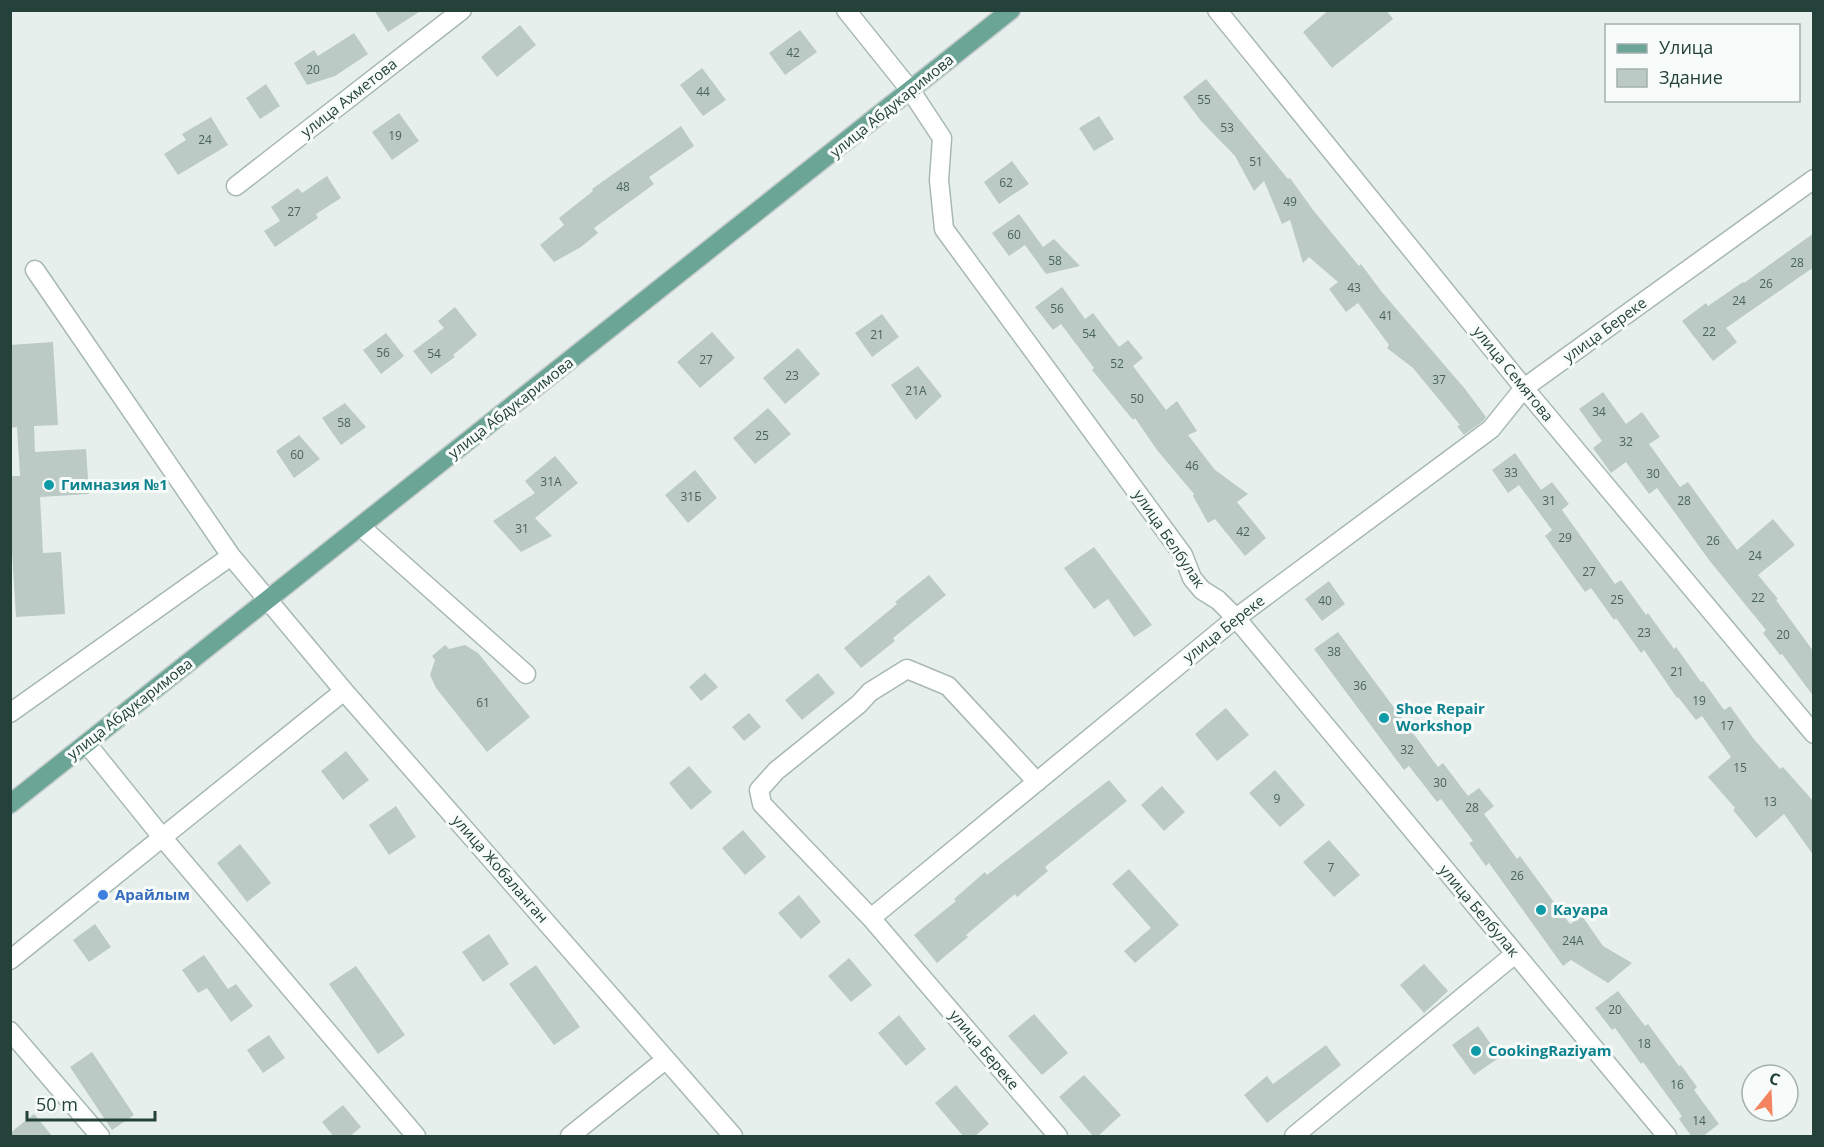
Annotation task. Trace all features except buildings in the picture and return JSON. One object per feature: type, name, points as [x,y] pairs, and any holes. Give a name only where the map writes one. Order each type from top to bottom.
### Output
[{"type":"main road","name":"улица Абдукаримова","points":[[10,804],[1011,10]]},
{"type":"street","name":"улица Ахметова","points":[[236,186],[462,10]]},
{"type":"street","name":"улица Белбулак","points":[[846,10],[911,91],[942,138],[939,180],[944,229],[1183,555],[1192,578],[1202,590],[1218,600],[1236,618],[1667,1137]]},
{"type":"street","name":"улица Семятова","points":[[1218,10],[1524,388],[1814,734]]},
{"type":"street","name":"улица Береке","points":[[1058,1137],[871,918],[1236,618],[1491,429],[1524,388],[1814,179]]},
{"type":"street","name":"улица Жобаланган","points":[[35,270],[231,556],[267,601],[733,1137]]},
{"type":"street","points":[[360,527],[526,674]]},
{"type":"street","points":[[10,713],[231,556]]},
{"type":"street","points":[[871,918],[762,804],[759,790],[776,771],[859,704],[870,692],[907,669],[948,686],[1037,782]]},
{"type":"street","points":[[10,960],[345,691]]},
{"type":"street","points":[[87,744],[162,837],[416,1137]]},
{"type":"street","points":[[1294,1137],[1515,954]]},
{"type":"street","points":[[10,1031],[99,1137]]},
{"type":"street","points":[[570,1137],[665,1060]]},
{"type":"place","name":"Гимназия №1","points":[[49,485]]},
{"type":"place","name":"Shoe Repair Workshop","points":[[1384,718]]},
{"type":"place","name":"Арайлым","points":[[103,895]]},
{"type":"place","name":"Кауара","points":[[1541,910]]},
{"type":"place","name":"CookingRaziyam","points":[[1476,1051]]}]
